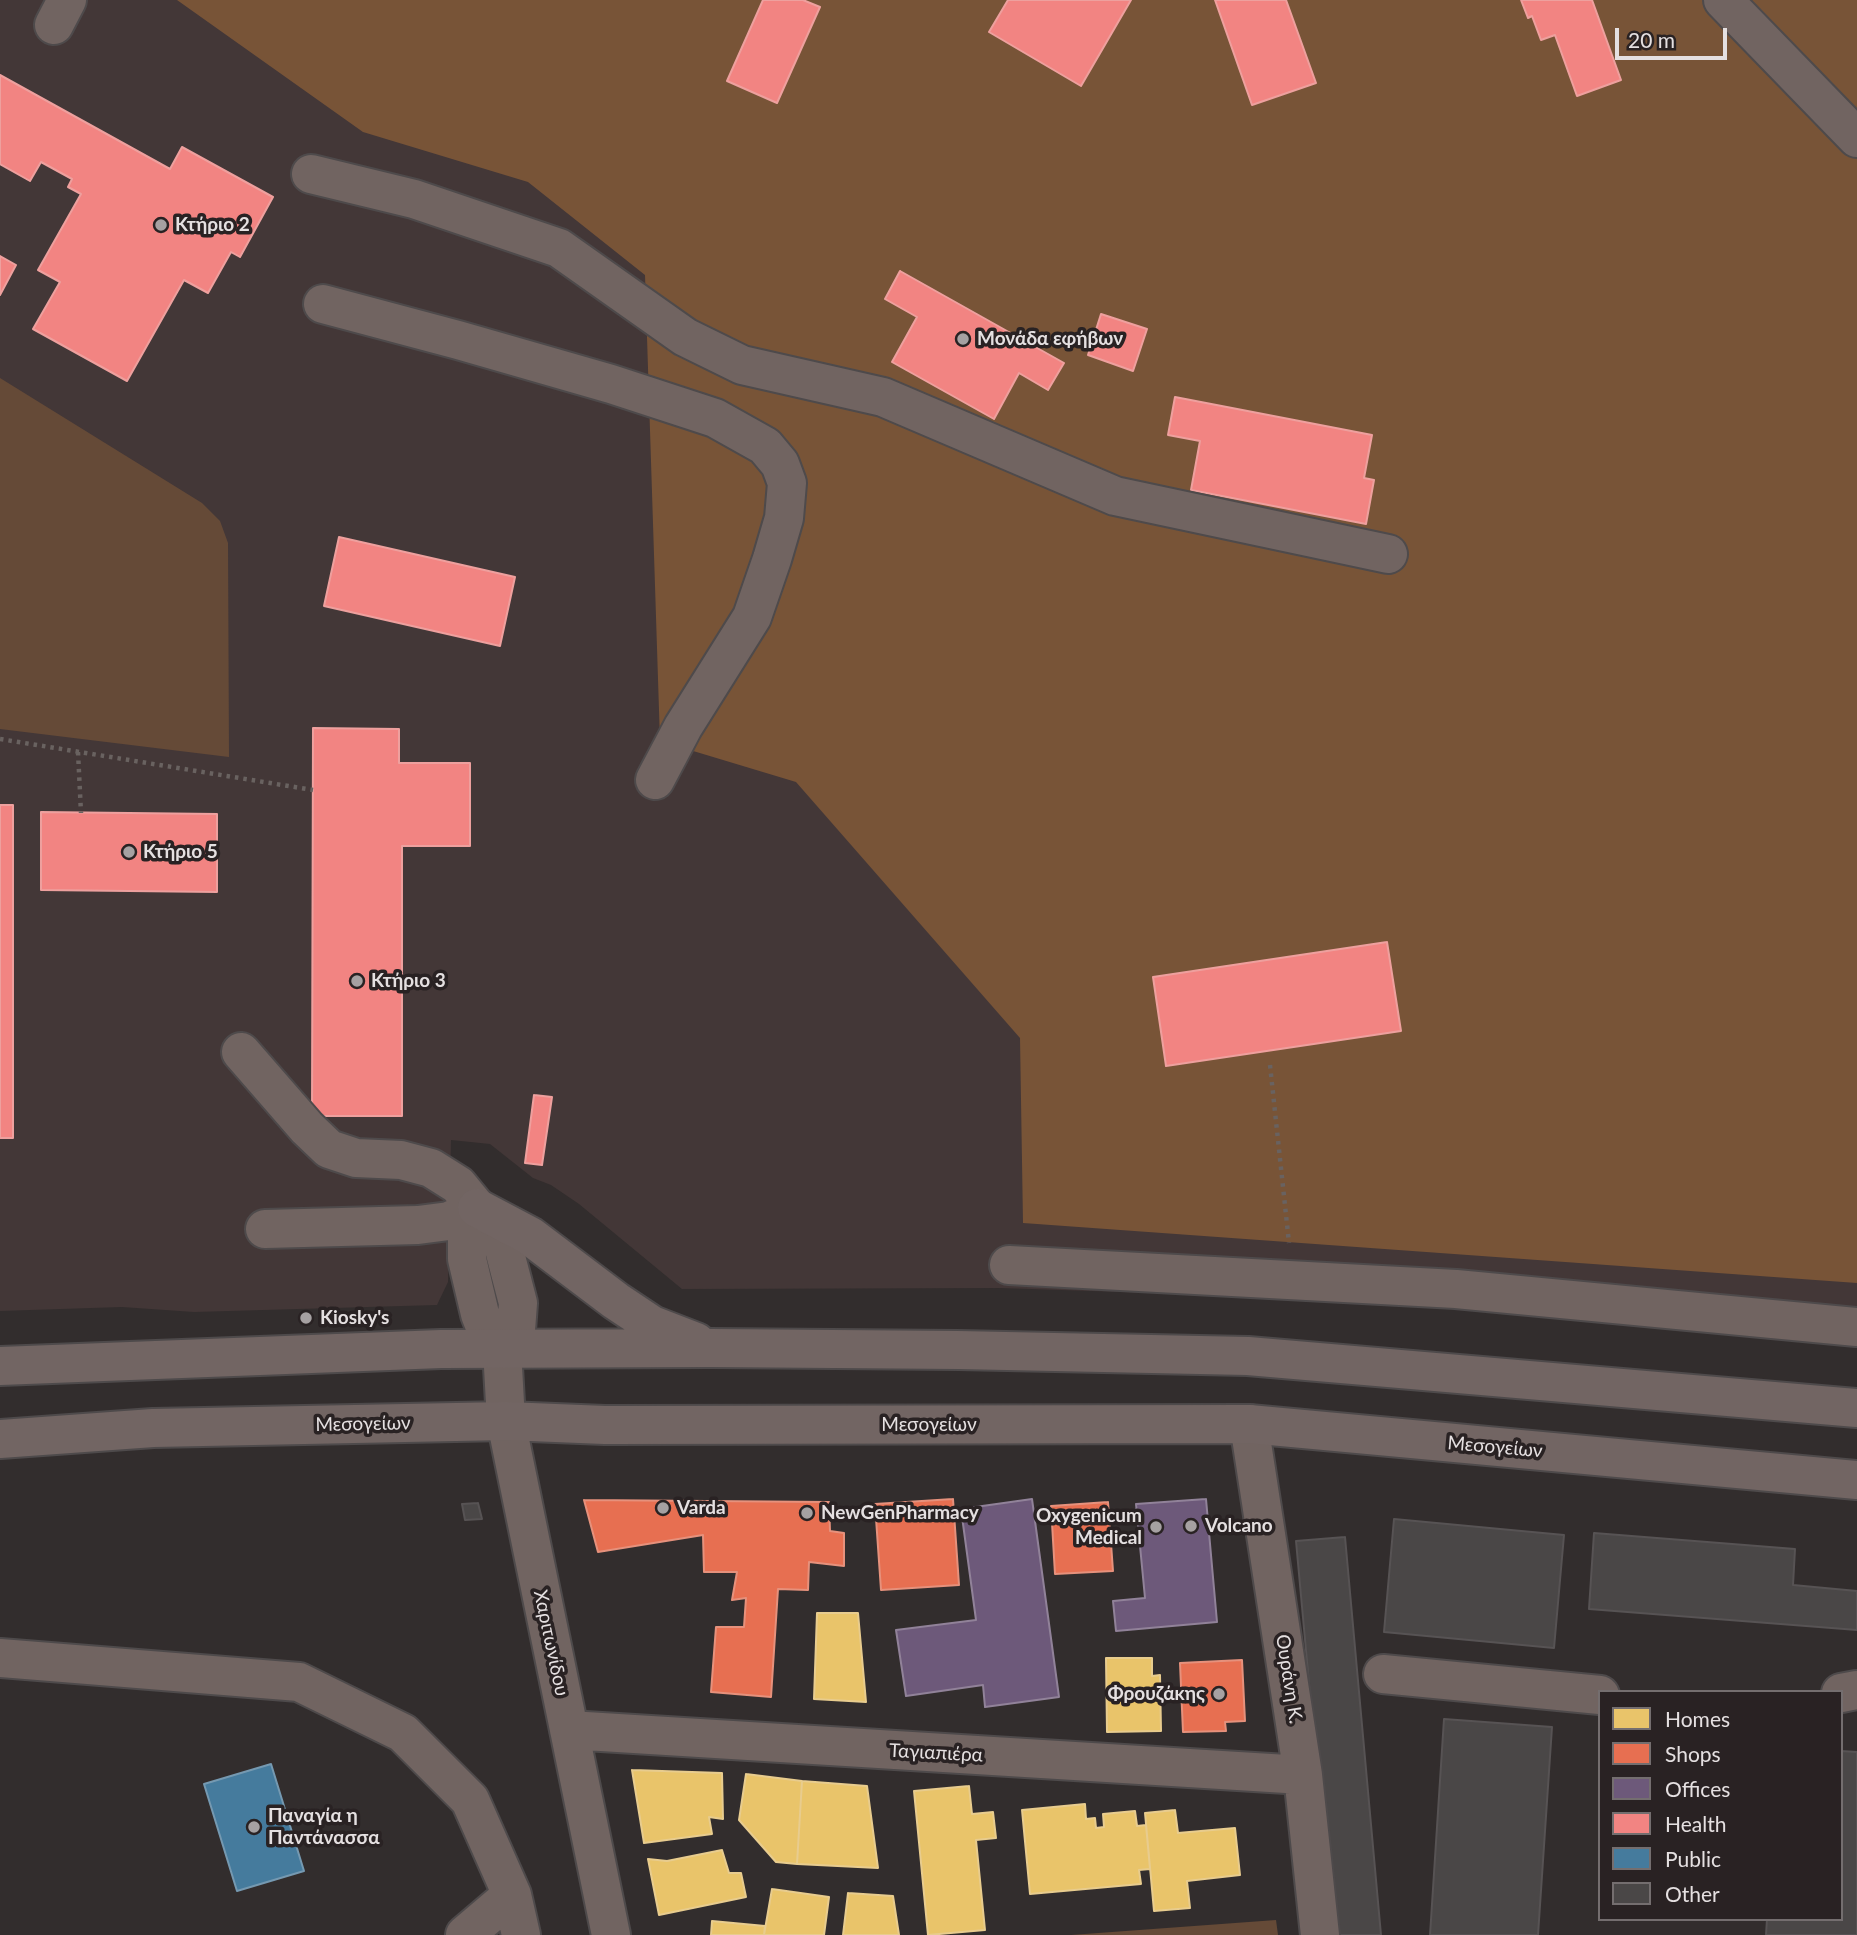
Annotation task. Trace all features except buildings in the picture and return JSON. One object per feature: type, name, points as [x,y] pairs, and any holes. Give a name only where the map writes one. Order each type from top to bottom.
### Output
[{"type":"main road","points":[[477,1208],[530,1236],[652,1325],[711,1348]]},
{"type":"main road","points":[[0,1366],[441,1349],[711,1348],[1248,1356],[1857,1408]]},
{"type":"main road","name":"Μεσογείων","points":[[0,1439],[153,1428],[506,1421],[605,1425],[1249,1424],[1857,1479]]},
{"type":"street","points":[[1731,2],[1857,138]]},
{"type":"street","points":[[311,174],[414,199],[559,248],[685,337],[742,365],[883,397],[1115,496],[1388,554]]},
{"type":"street","points":[[323,304],[560,369],[715,418],[765,446],[780,464],[787,483],[783,518],[752,617],[683,727],[655,780]]},
{"type":"street","points":[[242,1052],[307,1128],[329,1149],[356,1158],[401,1160],[431,1168],[458,1185],[477,1208],[494,1229],[504,1249],[519,1303],[516,1330],[502,1349],[487,1332],[480,1314],[467,1259],[467,1232],[477,1208]]},
{"type":"street","points":[[265,1228],[418,1225],[449,1221],[477,1208]]},
{"type":"street","points":[[418,1225],[446,1237],[467,1259]]},
{"type":"street","points":[[1009,1265],[1456,1289],[1857,1327]]},
{"type":"street","name":"Χαριτωνίδου","points":[[502,1349],[506,1421],[611,1935]]},
{"type":"street","name":"Ουράνη Κ.","points":[[1249,1424],[1303,1775],[1320,1935]]},
{"type":"street","points":[[0,1658],[299,1682],[403,1733],[470,1800],[512,1895],[521,1935]]},
{"type":"street","points":[[1383,1674],[1598,1695]]},
{"type":"street","name":"Ταγιαπιέρα","points":[[569,1730],[1303,1775]]},
{"type":"street","points":[[465,1935],[512,1895]]},
{"type":"path","points":[[0,739],[313,790]]},
{"type":"path","points":[[78,752],[81,813]]},
{"type":"path","points":[[1269,1065],[1293,1279]]},
{"type":"shaded area","points":[[0,0],[1857,0],[1857,1345],[1336,1299],[1000,1288],[682,1289],[579,1204],[551,1185],[533,1178],[490,1144],[451,1140],[448,1282],[437,1305],[194,1312],[122,1307],[0,1311]]},
{"type":"shaded area","points":[[177,0],[1857,0],[1857,1283],[1023,1223],[1020,1038],[796,782],[660,741],[645,275],[528,182],[363,132]]},
{"type":"shaded area","points":[[0,378],[202,503],[220,521],[228,543],[229,757],[0,729]]},
{"type":"shaded area","points":[[1276,1920],[1278,1935],[1071,1935]]},
{"type":"place","name":"Κτήριο 2","points":[[161,225]]},
{"type":"place","name":"Μονάδα εφήβων","points":[[963,339]]},
{"type":"place","name":"Κτήριο 5","points":[[129,852]]},
{"type":"place","name":"Κτήριο 3","points":[[357,981]]},
{"type":"place","name":"Kiosky's","points":[[306,1318]]},
{"type":"place","name":"Varda","points":[[663,1508]]},
{"type":"place","name":"NewGenPharmacy","points":[[807,1513]]},
{"type":"place","name":"Volcano","points":[[1191,1526]]},
{"type":"place","name":"Oxygenicum Medical","points":[[1156,1527]]},
{"type":"place","name":"Φρουζάκης","points":[[1219,1694]]},
{"type":"place","name":"Παναγία η Παντάνασσα","points":[[254,1827]]}]
